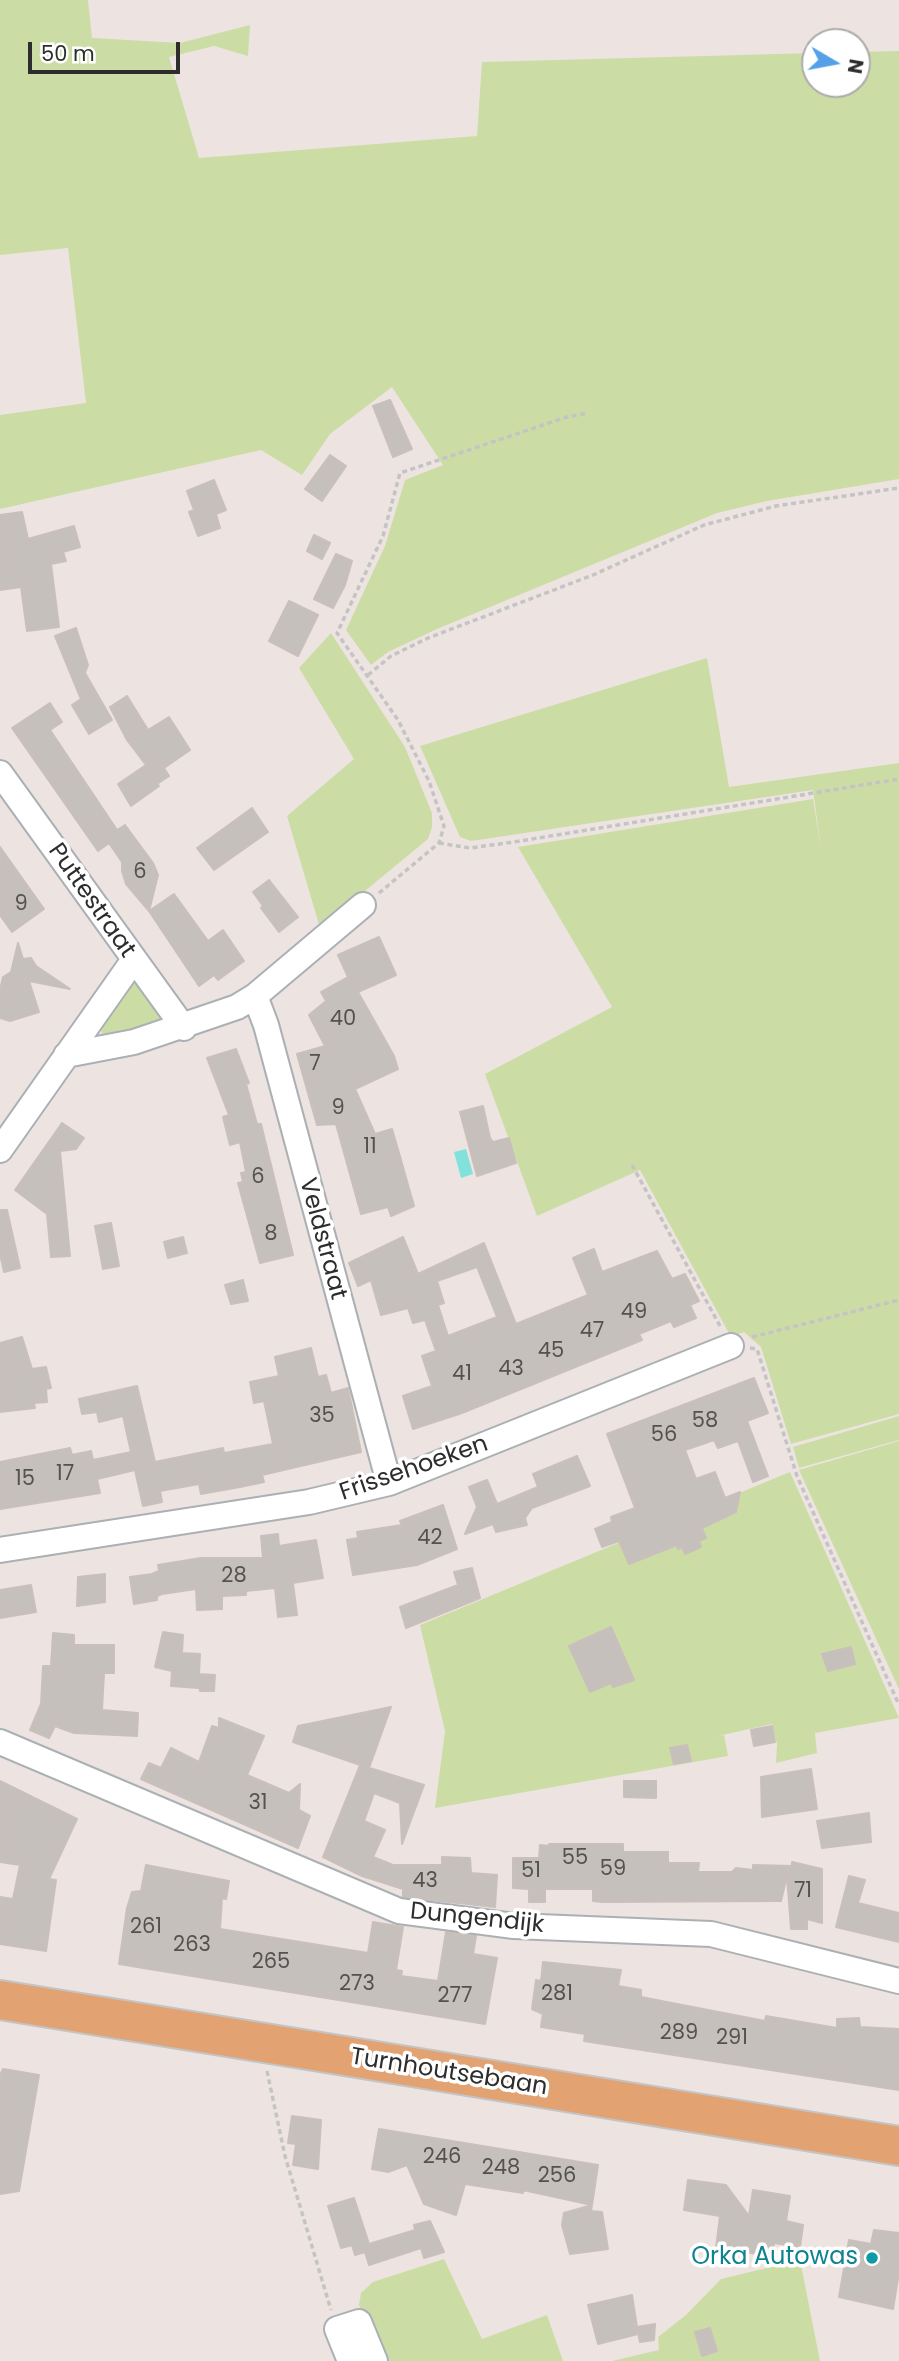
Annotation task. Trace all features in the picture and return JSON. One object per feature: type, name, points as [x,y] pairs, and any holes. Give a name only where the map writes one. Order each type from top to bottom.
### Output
[{"type":"main road","name":"Turnhoutsebaan","points":[[0,2000],[899,2146]]},
{"type":"street","name":"Puttestraat","points":[[0,773],[133,961],[184,1028]]},
{"type":"street","points":[[66,1055],[134,1042],[184,1028],[237,1007],[255,996],[363,905]]},
{"type":"street","points":[[0,1150],[133,961]]},
{"type":"street","name":"Veldstraat","points":[[255,996],[389,1483]]},
{"type":"street","name":"Frissehoeken","points":[[0,1550],[309,1502],[389,1483],[731,1346]]},
{"type":"street","name":"Dungendijk","points":[[0,1742],[399,1911],[514,1926],[711,1934],[899,1980]]},
{"type":"street","points":[[350,2361],[337,2329],[359,2322],[375,2361]]},
{"type":"path","points":[[363,905],[439,843],[444,826],[429,781],[398,720],[337,633],[383,536],[400,473],[567,417],[588,413]]},
{"type":"path","points":[[368,675],[391,656],[428,638],[593,575],[704,524],[776,506],[899,488]]},
{"type":"path","points":[[439,843],[470,848],[514,842],[899,779]]},
{"type":"path","points":[[632,1165],[731,1346]]},
{"type":"path","points":[[731,1346],[737,1341],[899,1300]]},
{"type":"path","points":[[731,1346],[757,1349],[797,1476],[899,1705]]},
{"type":"path","points":[[266,2043],[267,2077],[285,2156],[337,2329]]},
{"type":"green space","points":[[0,0],[88,0],[92,38],[180,43],[250,25],[248,56],[214,46],[169,57],[199,158],[477,136],[482,62],[801,53],[801,98],[871,98],[871,52],[899,51],[899,479],[767,501],[717,513],[437,629],[388,652],[371,665],[346,630],[385,546],[405,480],[443,465],[392,387],[330,434],[302,475],[261,450],[0,509],[0,415],[86,403],[68,248],[0,255]]},
{"type":"green space","points":[[331,633],[405,747],[432,813],[432,827],[428,839],[320,928],[287,816],[354,759],[299,668]]},
{"type":"green space","points":[[707,658],[729,787],[899,763],[899,1414],[791,1444],[761,1347],[744,1332],[731,1337],[640,1170],[537,1216],[485,1074],[612,1007],[518,847],[813,799],[821,849],[813,790],[471,841],[460,837],[420,746]]},
{"type":"green space","points":[[139,984],[164,1017],[163,1023],[103,1037],[100,1026],[127,986]]},
{"type":"green space","points":[[899,1416],[899,1440],[799,1468],[793,1447]]},
{"type":"green space","points":[[899,1441],[899,1689],[799,1470]]},
{"type":"green space","points":[[790,1472],[899,1718],[815,1733],[817,1753],[776,1763],[777,1744],[772,1724],[709,1738],[724,1735],[728,1756],[435,1808],[445,1731],[420,1625]]},
{"type":"green space","points":[[444,2259],[482,2339],[547,2315],[563,2361],[383,2361],[359,2305],[361,2293],[373,2282]]},
{"type":"green space","points":[[800,2260],[820,2361],[612,2361],[659,2350],[658,2337],[686,2315],[721,2279]]},
{"type":"water","points":[[466,1149],[473,1174],[461,1178],[454,1152]]},
{"type":"building","points":[[390,400],[412,449],[393,457],[373,406]]},
{"type":"building","points":[[330,455],[346,466],[322,501],[305,489]]},
{"type":"building","points":[[214,480],[226,510],[216,514],[220,528],[198,536],[189,512],[194,510],[187,491]]},
{"type":"building","points":[[22,512],[28,539],[74,526],[80,547],[63,552],[66,561],[51,564],[59,627],[27,631],[21,587],[0,590],[0,515]]},
{"type":"building","points":[[314,535],[330,543],[322,559],[307,551]]},
{"type":"building","points":[[336,554],[352,561],[345,585],[333,608],[314,599]]},
{"type":"building","points":[[289,601],[318,615],[298,656],[269,641]]},
{"type":"building","points":[[76,628],[88,665],[85,673],[112,720],[89,734],[72,705],[81,699],[55,636]]},
{"type":"building","points":[[127,696],[148,730],[169,717],[190,750],[164,768],[169,776],[131,806],[118,784],[146,765],[127,740],[110,707]]},
{"type":"building","points":[[50,703],[62,722],[50,730],[117,830],[125,825],[153,863],[158,875],[149,911],[126,884],[122,862],[109,843],[98,851],[12,728]]},
{"type":"building","points":[[252,808],[268,832],[214,870],[197,848]]},
{"type":"building","points":[[0,847],[44,909],[12,932],[0,915]]},
{"type":"building","points":[[269,880],[298,917],[279,932],[253,892]]},
{"type":"building","points":[[174,894],[208,941],[223,930],[244,961],[218,980],[214,975],[199,986],[149,911]]},
{"type":"building","points":[[379,937],[396,975],[358,992],[394,1056],[398,1069],[355,1089],[375,1134],[392,1129],[399,1153],[414,1206],[391,1216],[388,1207],[361,1214],[336,1124],[317,1125],[297,1054],[325,1046],[309,1015],[326,1001],[321,992],[348,977],[338,955]]},
{"type":"building","points":[[18,943],[23,959],[31,958],[36,966],[70,989],[29,981],[39,1012],[10,1021],[0,1018],[0,990],[3,977],[11,972]]},
{"type":"building","points":[[236,1049],[249,1083],[246,1084],[257,1124],[261,1124],[293,1255],[260,1263],[238,1183],[243,1182],[241,1173],[246,1172],[240,1142],[230,1145],[223,1117],[229,1115],[207,1058]]},
{"type":"building","points":[[483,1106],[490,1138],[493,1142],[509,1138],[516,1163],[477,1176],[460,1112]]},
{"type":"building","points":[[62,1123],[84,1138],[76,1149],[60,1151],[70,1256],[51,1257],[47,1214],[15,1190]]},
{"type":"building","points":[[0,1210],[7,1210],[20,1268],[4,1272],[0,1254]]},
{"type":"building","points":[[111,1223],[119,1266],[103,1269],[95,1226]]},
{"type":"building","points":[[183,1237],[187,1253],[168,1258],[164,1242]]},
{"type":"building","points":[[403,1237],[418,1274],[484,1243],[516,1324],[588,1295],[573,1258],[594,1249],[602,1272],[657,1251],[672,1279],[685,1274],[699,1301],[690,1305],[696,1318],[674,1327],[671,1321],[639,1334],[642,1340],[462,1413],[413,1429],[403,1396],[432,1386],[422,1356],[436,1351],[425,1320],[413,1323],[408,1308],[381,1315],[371,1280],[358,1286],[349,1263]],"holes":[[[477,1267],[497,1317],[448,1336],[438,1305],[444,1303],[437,1281]]]},
{"type":"building","points":[[243,1280],[248,1301],[231,1304],[225,1285]]},
{"type":"building","points":[[22,1337],[32,1369],[46,1367],[51,1388],[46,1389],[47,1402],[34,1403],[35,1408],[0,1412],[0,1343]]},
{"type":"building","points":[[311,1348],[318,1377],[326,1375],[331,1393],[348,1388],[361,1452],[262,1475],[264,1482],[240,1487],[201,1494],[199,1484],[160,1491],[162,1502],[143,1506],[135,1470],[97,1479],[100,1493],[0,1509],[0,1462],[70,1448],[72,1455],[91,1451],[93,1460],[131,1452],[123,1416],[99,1422],[97,1412],[82,1414],[79,1399],[137,1386],[155,1462],[223,1448],[224,1453],[273,1444],[264,1401],[254,1403],[250,1382],[279,1376],[275,1357]]},
{"type":"building","points":[[754,1378],[768,1413],[747,1421],[768,1476],[753,1482],[738,1441],[718,1448],[714,1440],[685,1450],[696,1479],[715,1472],[725,1498],[740,1492],[736,1512],[702,1528],[706,1538],[699,1541],[701,1547],[685,1554],[682,1547],[678,1549],[677,1545],[629,1564],[619,1541],[602,1547],[595,1529],[612,1522],[611,1517],[635,1508],[607,1434]]},
{"type":"building","points":[[577,1456],[590,1486],[532,1508],[525,1518],[527,1525],[496,1532],[493,1524],[465,1534],[477,1507],[469,1487],[487,1480],[497,1504],[538,1487],[533,1474]]},
{"type":"building","points":[[443,1505],[457,1549],[417,1565],[353,1575],[347,1540],[358,1538],[357,1532],[402,1525],[400,1521]]},
{"type":"building","points":[[278,1534],[279,1546],[316,1540],[323,1578],[293,1583],[297,1615],[278,1617],[275,1588],[246,1591],[246,1595],[222,1596],[222,1609],[197,1610],[196,1589],[162,1594],[157,1596],[157,1600],[134,1604],[130,1577],[159,1571],[158,1565],[201,1558],[263,1558],[261,1536]]},
{"type":"building","points":[[472,1568],[480,1598],[406,1628],[400,1607],[458,1585],[454,1572]]},
{"type":"building","points":[[105,1574],[105,1602],[77,1606],[78,1577]]},
{"type":"building","points":[[31,1585],[36,1612],[0,1618],[0,1590]]},
{"type":"building","points":[[611,1627],[634,1680],[613,1687],[611,1683],[590,1692],[569,1646]]},
{"type":"building","points":[[163,1632],[183,1635],[182,1653],[200,1654],[199,1674],[215,1675],[214,1691],[200,1691],[199,1683],[199,1688],[171,1686],[172,1671],[155,1667]]},
{"type":"building","points":[[53,1633],[74,1635],[74,1645],[114,1645],[114,1673],[104,1673],[102,1710],[138,1713],[137,1736],[74,1733],[55,1726],[49,1738],[30,1730],[41,1704],[43,1666],[51,1666]]},
{"type":"building","points":[[851,1647],[855,1664],[828,1671],[822,1654]]},
{"type":"building","points":[[391,1707],[369,1768],[293,1742],[298,1726]]},
{"type":"building","points":[[219,1718],[264,1736],[247,1775],[289,1793],[300,1784],[299,1810],[310,1816],[298,1848],[141,1779],[149,1763],[161,1768],[171,1748],[199,1762],[212,1726],[219,1728]]},
{"type":"building","points":[[772,1726],[775,1742],[754,1746],[751,1730]]},
{"type":"building","points":[[687,1745],[691,1761],[674,1764],[670,1748]]},
{"type":"building","points":[[360,1765],[424,1785],[402,1844],[400,1803],[374,1793],[364,1821],[385,1830],[373,1857],[393,1865],[442,1865],[442,1857],[470,1858],[471,1873],[497,1875],[495,1907],[403,1897],[403,1889],[362,1876],[323,1857]]},
{"type":"building","points":[[811,1769],[817,1809],[762,1817],[761,1777]]},
{"type":"building","points":[[0,1781],[77,1819],[49,1879],[56,1880],[46,1951],[0,1944],[0,1897],[13,1899],[20,1865],[0,1862]]},
{"type":"building","points":[[624,1781],[656,1781],[656,1798],[624,1797]]},
{"type":"building","points":[[869,1813],[871,1842],[822,1848],[817,1821]]},
{"type":"building","points":[[623,1844],[623,1852],[668,1852],[668,1863],[699,1863],[698,1872],[732,1872],[736,1868],[753,1870],[753,1865],[792,1866],[792,1862],[822,1869],[822,1923],[807,1919],[807,1929],[791,1929],[787,1876],[781,1901],[602,1902],[593,1901],[593,1889],[545,1889],[545,1902],[529,1902],[529,1889],[513,1888],[513,1858],[539,1858],[540,1845]]},
{"type":"building","points":[[146,1865],[229,1881],[226,1899],[222,1898],[220,1929],[368,1953],[373,1922],[403,1927],[396,1970],[402,1971],[401,1976],[438,1981],[446,1932],[476,1936],[473,1954],[497,1958],[485,2024],[119,1964],[127,1908],[132,1892],[141,1891]]},
{"type":"building","points":[[849,1876],[865,1880],[858,1903],[899,1913],[899,1942],[836,1927]]},
{"type":"building","points":[[543,1962],[621,1970],[618,1986],[641,1990],[641,1997],[765,2021],[766,2016],[837,2028],[837,2019],[859,2018],[860,2027],[899,2029],[899,2090],[584,2041],[585,2034],[541,2027],[543,2014],[532,2009],[536,1980],[541,1981]]},
{"type":"building","points":[[3,2069],[39,2075],[19,2191],[0,2194],[0,2075]]},
{"type":"building","points":[[292,2116],[321,2120],[318,2169],[293,2165],[296,2144],[288,2143]]},
{"type":"building","points":[[379,2129],[598,2165],[592,2205],[523,2190],[523,2193],[465,2184],[456,2215],[424,2204],[407,2165],[388,2172],[372,2169]]},
{"type":"building","points":[[688,2180],[726,2185],[749,2216],[753,2190],[790,2196],[786,2221],[803,2225],[800,2247],[774,2243],[772,2256],[716,2248],[720,2216],[684,2210]]},
{"type":"building","points":[[354,2198],[369,2244],[415,2230],[414,2225],[430,2221],[444,2252],[424,2258],[421,2248],[369,2265],[365,2252],[355,2255],[352,2245],[341,2248],[328,2206]]},
{"type":"building","points":[[592,2205],[591,2211],[602,2212],[608,2249],[570,2254],[562,2225],[564,2213]]},
{"type":"building","name":"Orka Autowas","points":[[874,2230],[899,2233],[899,2272],[893,2309],[839,2297],[849,2240],[871,2244]]},
{"type":"building","points":[[632,2295],[638,2334],[598,2344],[588,2305]]},
{"type":"building","points":[[655,2324],[654,2340],[640,2342],[637,2327]]},
{"type":"building","points":[[710,2328],[717,2351],[702,2356],[695,2332]]},
{"type":"place","name":"Orka Autowas","points":[[872,2258]]}]
